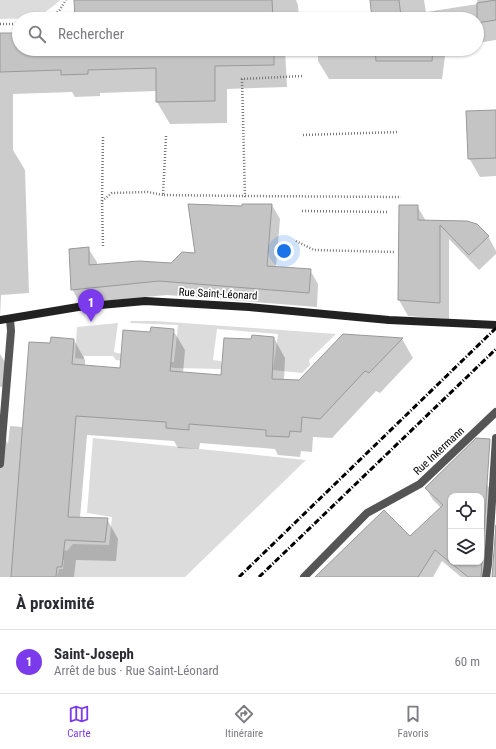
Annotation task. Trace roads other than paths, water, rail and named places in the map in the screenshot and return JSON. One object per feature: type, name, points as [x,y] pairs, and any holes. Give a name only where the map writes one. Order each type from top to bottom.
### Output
[{"type":"street","name":"Rue Saint-Léonard","points":[[0,320],[78,307],[145,301],[249,307],[389,320],[496,325]]},
{"type":"street","points":[[0,464],[11,331],[10,319]]},
{"type":"street","name":"Rue Inkermann","points":[[304,577],[367,513],[420,484],[496,412]]},
{"type":"street","points":[[486,577],[496,438]]},
{"type":"railway","points":[[239,577],[496,328]]},
{"type":"railway","points":[[259,577],[496,349]]},
{"type":"place","name":"Saint-Joseph","points":[[91,322]]}]
